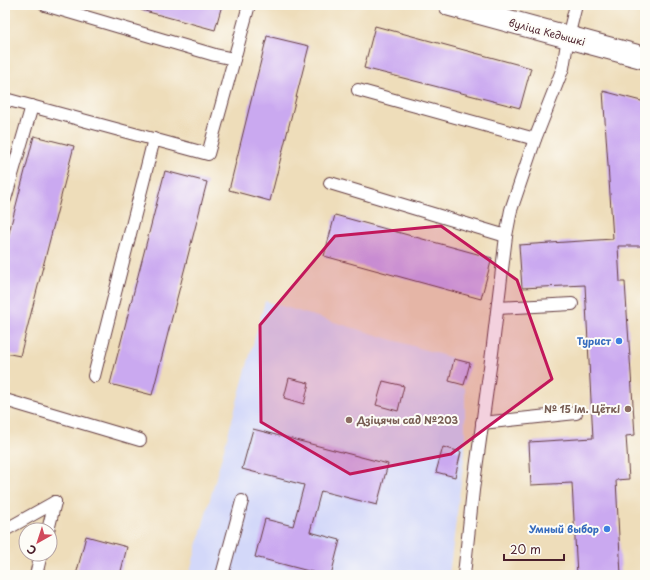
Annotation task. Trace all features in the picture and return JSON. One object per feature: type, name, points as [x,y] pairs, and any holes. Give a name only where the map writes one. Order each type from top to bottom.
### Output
[{"type":"street","name":"вуліца Кедышкі","points":[[450,5],[645,58]]},
{"type":"lane","points":[[45,5],[215,55],[234,59]]},
{"type":"lane","points":[[5,99],[208,154],[249,5]]},
{"type":"lane","points":[[464,575],[472,490],[498,308],[506,236],[511,210],[535,139],[562,68],[576,5]]},
{"type":"lane","points":[[358,90],[535,139]]},
{"type":"lane","points":[[5,199],[32,106]]},
{"type":"lane","points":[[94,376],[154,139]]},
{"type":"lane","points":[[330,183],[506,236]]},
{"type":"lane","points":[[498,308],[572,304]]},
{"type":"lane","points":[[5,400],[140,440]]},
{"type":"lane","points":[[482,423],[576,413]]},
{"type":"lane","points":[[222,575],[242,501]]},
{"type":"lane","points":[[19,522],[55,502],[50,522]]},
{"type":"lane","points":[[5,530],[18,523]]},
{"type":"lane","points":[[36,575],[39,562]]},
{"type":"highlighted area","points":[[441,226],[517,280],[552,379],[451,454],[350,474],[261,422],[260,325],[335,236]]},
{"type":"shaded area","name":"Дзіцячы сад №203","points":[[265,301],[452,358],[447,382],[465,388],[465,452],[449,575],[189,575]]},
{"type":"building","points":[[142,5],[222,5],[215,30],[141,10]]},
{"type":"building","points":[[375,26],[531,68],[520,108],[364,68]]},
{"type":"building","points":[[267,36],[309,46],[270,201],[229,190]]},
{"type":"building","points":[[603,91],[645,102],[645,246],[618,246],[620,282],[625,282],[635,435],[626,436],[629,479],[616,480],[621,575],[577,575],[572,483],[531,485],[529,442],[593,438],[585,285],[522,288],[519,245],[613,239]]},
{"type":"building","points":[[34,136],[74,146],[20,356],[5,353],[5,248]]},
{"type":"building","points":[[165,171],[207,182],[152,395],[110,384]]},
{"type":"building","points":[[335,215],[492,258],[481,299],[324,256]]},
{"type":"building","points":[[454,359],[470,363],[464,385],[449,381]]},
{"type":"building","points":[[289,378],[309,383],[304,404],[284,398]]},
{"type":"building","points":[[383,381],[404,386],[398,411],[376,405]]},
{"type":"building","points":[[253,429],[388,464],[377,505],[321,491],[310,532],[340,540],[331,575],[324,575],[255,557],[265,519],[293,526],[304,485],[242,469]]},
{"type":"building","points":[[443,447],[461,452],[455,477],[436,472]]},
{"type":"building","points":[[86,536],[127,547],[120,575],[76,575]]},
{"type":"place","name":"Турист","points":[[619,341]]},
{"type":"place","name":"№ 15 ім. Цёткі","points":[[628,409]]},
{"type":"place","name":"Дзіцячы сад №203","points":[[349,420]]},
{"type":"place","name":"Умный выбор","points":[[607,529]]}]
